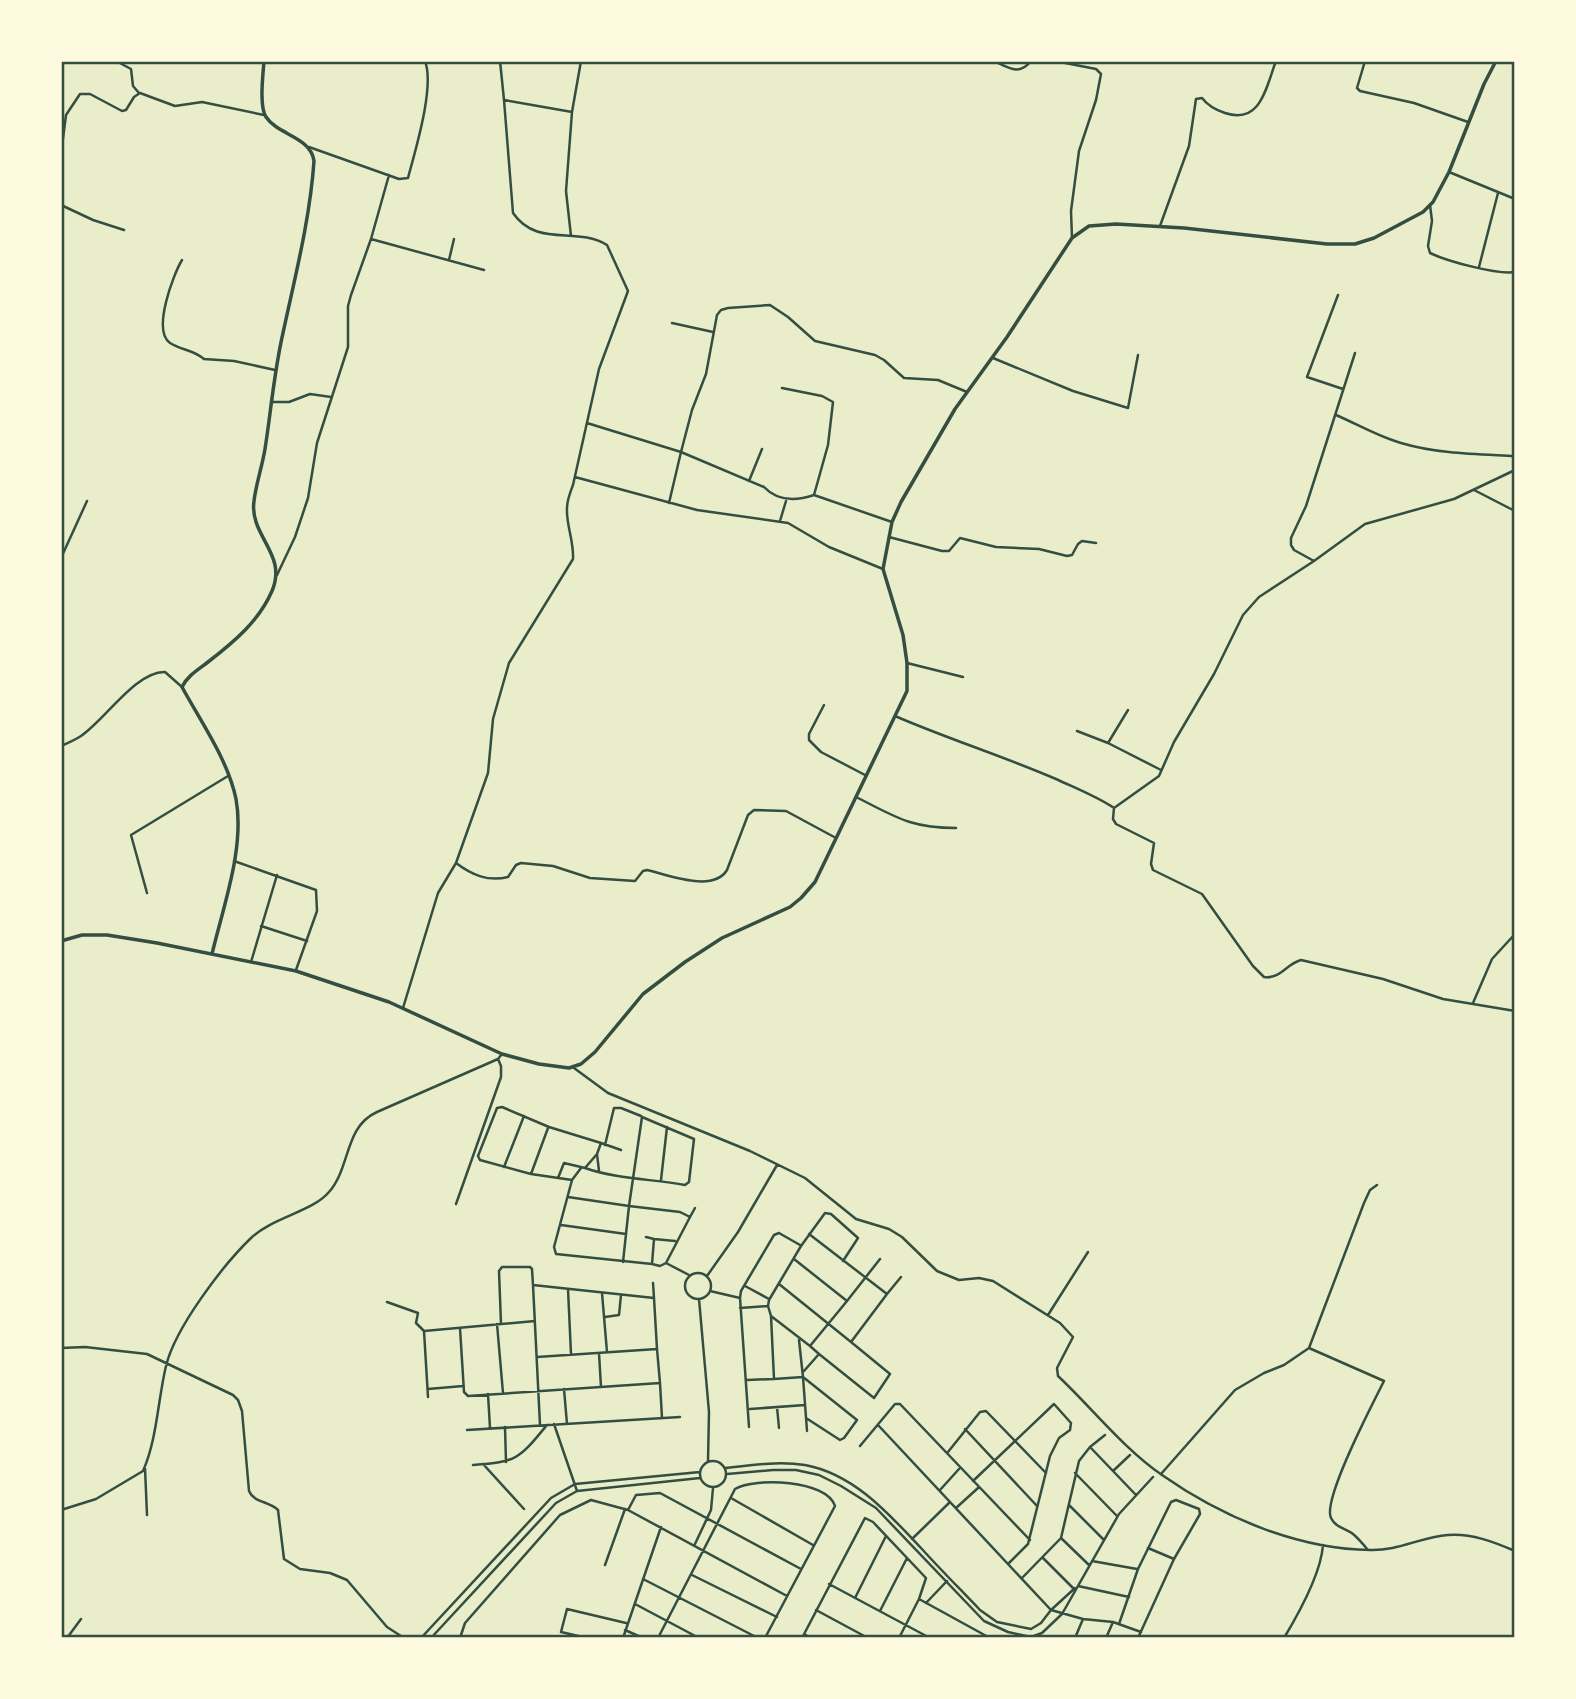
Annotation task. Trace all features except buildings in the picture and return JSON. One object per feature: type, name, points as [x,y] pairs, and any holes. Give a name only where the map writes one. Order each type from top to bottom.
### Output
[{"type":"street","points":[[116,61],[131,69],[133,86],[139,93],[175,106],[202,102],[265,116],[307,146],[399,179],[408,178],[423,117],[427,73],[425,61]]},
{"type":"street","points":[[264,61],[262,92],[265,116]]},
{"type":"street","points":[[403,1008],[438,893],[456,863],[488,773],[493,719],[509,663],[573,559],[573,539],[567,506],[599,369],[628,288],[607,245],[600,241],[538,233],[528,229],[513,213],[500,61]]},
{"type":"street","points":[[571,236],[566,191],[572,112],[581,61]]},
{"type":"street","points":[[994,61],[1019,70],[1024,69],[1031,61]]},
{"type":"street","points":[[1055,61],[1096,69],[1101,74],[1096,100],[1079,151],[1072,211],[1072,238]]},
{"type":"street","points":[[1160,226],[1189,146],[1195,100],[1201,97],[1218,110],[1239,117],[1247,115],[1254,110],[1262,97],[1276,61]]},
{"type":"street","points":[[1365,61],[1357,88],[1360,90],[1414,103],[1468,122]]},
{"type":"street","points":[[574,1068],[608,1038],[643,994],[715,942],[790,907],[802,898],[815,882],[907,691],[907,663],[900,623],[883,569],[892,522],[938,436],[1072,238],[1086,227],[1096,225],[1160,226],[1348,245],[1365,241],[1388,231],[1430,205],[1449,172],[1496,61]]},
{"type":"street","points":[[61,153],[66,115],[80,94],[90,94],[123,111],[139,93]]},
{"type":"street","points":[[504,100],[572,112]]},
{"type":"street","points":[[277,575],[272,555],[257,526],[253,510],[275,370],[310,192],[314,161],[313,153],[307,146]]},
{"type":"street","points":[[1449,172],[1515,199]]},
{"type":"street","points":[[182,687],[195,671],[228,646],[257,618],[272,591],[295,537],[309,489],[313,457],[348,347],[348,306],[389,175]]},
{"type":"street","points":[[1479,267],[1498,193]]},
{"type":"street","points":[[61,205],[93,220],[124,230]]},
{"type":"street","points":[[1430,205],[1432,221],[1429,252],[1451,261],[1507,273],[1515,272]]},
{"type":"street","points":[[371,239],[484,271]]},
{"type":"street","points":[[449,260],[454,239]]},
{"type":"street","points":[[182,260],[167,297],[163,335],[166,340],[196,352],[204,359],[234,361],[275,370]]},
{"type":"street","points":[[1338,295],[1307,377],[1345,389]]},
{"type":"street","points":[[669,503],[692,410],[706,374],[715,317],[724,309],[770,305],[815,341],[875,355],[884,359],[904,378],[938,380],[967,391]]},
{"type":"street","points":[[672,323],[713,332]]},
{"type":"street","points":[[1314,561],[1294,550],[1291,540],[1306,506],[1356,354]]},
{"type":"street","points":[[993,358],[1073,391],[1128,408],[1138,355]]},
{"type":"street","points":[[782,388],[822,396],[833,402],[828,445],[814,495]]},
{"type":"street","points":[[271,402],[289,402],[310,394],[331,397]]},
{"type":"street","points":[[1336,415],[1399,443],[1415,447],[1515,456]]},
{"type":"street","points":[[586,423],[681,452],[764,487],[772,495],[786,499],[802,499],[814,495],[892,522]]},
{"type":"street","points":[[750,481],[762,449]]},
{"type":"street","points":[[1114,808],[1154,780],[1161,771],[1243,615],[1259,597],[1365,523],[1428,507],[1474,490],[1515,470]]},
{"type":"street","points":[[575,477],[669,503],[731,516],[780,521],[844,555],[883,569]]},
{"type":"street","points":[[1474,490],[1515,511]]},
{"type":"street","points":[[780,521],[786,499]]},
{"type":"street","points":[[61,558],[87,501]]},
{"type":"street","points":[[889,537],[942,551],[949,551],[960,538],[966,538],[996,547],[1044,550],[1067,556],[1072,555],[1082,541],[1096,543]]},
{"type":"street","points":[[907,663],[963,677]]},
{"type":"street","points":[[61,746],[83,735],[132,688],[151,675],[165,672],[182,687],[228,776],[236,804],[237,843],[212,955]]},
{"type":"street","points":[[824,705],[809,734],[809,740],[821,752],[865,775]]},
{"type":"street","points":[[1108,743],[1128,710]]},
{"type":"street","points":[[895,716],[1008,758],[1114,808]]},
{"type":"street","points":[[1077,731],[1108,743],[1161,771]]},
{"type":"street","points":[[147,893],[131,835],[228,776]]},
{"type":"street","points":[[856,797],[910,824],[956,828]]},
{"type":"street","points":[[1114,808],[1115,823],[1154,843],[1151,864],[1153,870],[1202,894],[1253,966],[1264,977],[1277,976],[1301,960],[1383,979],[1443,999],[1515,1011]]},
{"type":"street","points":[[456,863],[475,875],[492,878],[506,877],[516,864],[521,863],[553,866],[590,878],[610,880],[635,881],[647,870],[712,882],[723,876],[727,870],[748,815],[754,810],[786,811],[836,838]]},
{"type":"street","points":[[234,861],[316,890],[317,911],[296,971]]},
{"type":"street","points":[[251,962],[277,875]]},
{"type":"street","points":[[261,926],[307,941]]},
{"type":"street","points":[[61,941],[94,934],[156,943],[296,971],[403,1008],[502,1054],[551,1066],[574,1068],[608,1093],[691,1125],[805,1178],[856,1219],[889,1229],[902,1237],[937,1271],[959,1280],[979,1278],[993,1281],[1060,1323],[1073,1337],[1057,1368],[1058,1376],[1107,1426],[1161,1474],[1230,1515],[1290,1537],[1369,1550],[1387,1550],[1447,1535],[1476,1537],[1515,1551]]},
{"type":"street","points":[[1473,1003],[1492,959],[1515,934]]},
{"type":"street","points":[[147,1515],[145,1468],[166,1364],[176,1338],[207,1291],[251,1238],[265,1227],[315,1203],[330,1192],[355,1132],[365,1118],[498,1059],[502,1054]]},
{"type":"street","points":[[456,1204],[500,1077],[501,1066],[498,1059]]},
{"type":"street","points":[[572,1181],[531,1174],[480,1160],[478,1157],[496,1110],[502,1107],[621,1150]]},
{"type":"street","points":[[558,1178],[564,1163],[583,1168],[599,1173],[688,1185],[694,1139],[621,1108],[614,1108],[603,1144],[597,1154],[583,1168],[572,1181],[554,1247],[556,1254],[660,1266],[667,1263],[695,1208]]},
{"type":"street","points":[[504,1167],[524,1116]]},
{"type":"street","points":[[623,1262],[642,1117]]},
{"type":"street","points":[[531,1174],[549,1126]]},
{"type":"street","points":[[661,1181],[667,1127]]},
{"type":"street","points":[[597,1154],[599,1173]]},
{"type":"street","points":[[706,1276],[738,1231],[777,1165]]},
{"type":"street","points":[[1161,1474],[1235,1390],[1284,1365],[1309,1348],[1364,1202],[1370,1190],[1377,1185]]},
{"type":"street","points":[[568,1197],[680,1212],[690,1217]]},
{"type":"street","points":[[774,1379],[769,1300],[801,1246],[825,1213],[858,1238],[843,1261]]},
{"type":"street","points":[[561,1225],[626,1234]]},
{"type":"street","points":[[749,1427],[740,1298],[744,1286],[774,1235],[779,1233],[801,1246]]},
{"type":"street","points":[[809,1234],[887,1294]]},
{"type":"street","points":[[646,1237],[676,1241]]},
{"type":"street","points":[[652,1264],[654,1239]]},
{"type":"street","points":[[1048,1315],[1088,1252]]},
{"type":"street","points":[[794,1259],[847,1301]]},
{"type":"street","points":[[810,1346],[880,1259]]},
{"type":"street","points":[[667,1263],[690,1276]]},
{"type":"street","points":[[503,1394],[499,1273],[500,1269],[530,1267],[540,1425]]},
{"type":"street","points":[[699,1273],[706,1276],[711,1284],[705,1297],[693,1298],[687,1293],[686,1282],[690,1276],[699,1273]]},
{"type":"street","points":[[851,1342],[901,1277]]},
{"type":"street","points":[[653,1283],[662,1418]]},
{"type":"street","points":[[771,1316],[874,1398],[890,1374],[779,1284]]},
{"type":"street","points":[[533,1286],[654,1298]]},
{"type":"street","points":[[744,1286],[769,1300]]},
{"type":"street","points":[[568,1289],[572,1354]]},
{"type":"street","points":[[710,1291],[740,1298]]},
{"type":"street","points":[[602,1293],[607,1352]]},
{"type":"street","points":[[605,1317],[619,1315],[621,1294]]},
{"type":"street","points":[[699,1299],[709,1412],[708,1461]]},
{"type":"street","points":[[387,1302],[418,1313],[416,1324],[424,1331],[428,1397]]},
{"type":"street","points":[[740,1308],[768,1306]]},
{"type":"street","points":[[424,1331],[535,1321]]},
{"type":"street","points":[[460,1328],[466,1396],[660,1383]]},
{"type":"street","points":[[799,1339],[804,1371],[807,1431]]},
{"type":"street","points":[[61,1348],[85,1347],[141,1353],[238,1399],[242,1411],[249,1491],[254,1498],[278,1510],[284,1559],[300,1570],[330,1573],[347,1580],[387,1627],[404,1638]]},
{"type":"street","points":[[1309,1348],[1384,1381],[1339,1477],[1329,1509],[1336,1527],[1353,1534],[1369,1550]]},
{"type":"street","points":[[537,1357],[657,1349]]},
{"type":"street","points":[[599,1353],[601,1387]]},
{"type":"street","points":[[804,1371],[819,1354]]},
{"type":"street","points":[[747,1380],[803,1377],[857,1420],[840,1440],[807,1418]]},
{"type":"street","points":[[428,1388],[464,1386]]},
{"type":"street","points":[[564,1390],[567,1424]]},
{"type":"street","points":[[488,1394],[490,1428]]},
{"type":"street","points":[[860,1446],[896,1403],[900,1404],[1030,1540]]},
{"type":"street","points":[[973,1481],[1054,1404],[1061,1411],[1071,1426],[1054,1445],[1026,1549],[1009,1563]]},
{"type":"street","points":[[749,1409],[806,1405]]},
{"type":"street","points":[[778,1407],[779,1429]]},
{"type":"street","points":[[947,1453],[980,1412],[986,1412],[1046,1473]]},
{"type":"street","points":[[467,1430],[680,1417]]},
{"type":"street","points":[[554,1424],[577,1491]]},
{"type":"street","points":[[472,1465],[506,1462],[525,1452],[547,1425]]},
{"type":"street","points":[[878,1425],[1051,1610],[1083,1619],[1113,1622],[1141,1632]]},
{"type":"street","points":[[505,1427],[506,1462]]},
{"type":"street","points":[[965,1429],[1038,1507]]},
{"type":"street","points":[[1022,1578],[1061,1538],[1075,1473],[1082,1456],[1105,1435]]},
{"type":"street","points":[[1090,1447],[1137,1495]]},
{"type":"street","points":[[1113,1471],[1130,1455]]},
{"type":"street","points":[[708,1461],[718,1461],[727,1474],[721,1485],[713,1488],[705,1485],[700,1478],[702,1465],[708,1461]]},
{"type":"street","points":[[483,1464],[524,1509]]},
{"type":"street","points":[[725,1468],[789,1464],[821,1470],[870,1497],[912,1539],[984,1621],[1008,1632],[1035,1637],[1062,1614],[1118,1516],[1153,1477]]},
{"type":"street","points":[[61,1510],[96,1499],[145,1468]]},
{"type":"street","points":[[940,1490],[960,1468]]},
{"type":"street","points":[[727,1474],[796,1470],[819,1475],[841,1486],[876,1508],[948,1581],[986,1615],[1012,1627],[1036,1627],[1076,1588]]},
{"type":"street","points":[[421,1638],[551,1498],[575,1483],[699,1472]]},
{"type":"street","points":[[1075,1473],[1118,1516]]},
{"type":"street","points":[[431,1638],[556,1503],[577,1491],[700,1478]]},
{"type":"street","points":[[658,1638],[735,1489],[744,1485],[785,1483],[811,1486],[833,1499],[835,1506],[765,1638]]},
{"type":"street","points":[[694,1545],[711,1510],[713,1488]]},
{"type":"street","points":[[956,1508],[978,1488]]},
{"type":"street","points":[[605,1565],[627,1509],[636,1495],[660,1493],[801,1569]]},
{"type":"street","points":[[731,1498],[814,1545]]},
{"type":"street","points":[[460,1638],[465,1623],[559,1516],[591,1500],[627,1509],[788,1597]]},
{"type":"street","points":[[1119,1624],[1138,1570],[1171,1502],[1176,1500],[1196,1507],[1200,1514],[1174,1559],[1154,1608],[1138,1638]]},
{"type":"street","points":[[912,1539],[950,1501]]},
{"type":"street","points":[[1069,1505],[1103,1539]]},
{"type":"street","points":[[810,1638],[803,1636],[862,1520],[868,1519],[926,1578],[919,1599],[899,1638]]},
{"type":"street","points":[[623,1638],[661,1527]]},
{"type":"street","points":[[855,1598],[886,1536]]},
{"type":"street","points":[[1061,1538],[1091,1563],[1138,1570]]},
{"type":"street","points":[[1284,1638],[1300,1610],[1320,1561],[1323,1544]]},
{"type":"street","points":[[1148,1548],[1174,1559]]},
{"type":"street","points":[[1042,1558],[1076,1588],[1129,1597]]},
{"type":"street","points":[[880,1611],[907,1559]]},
{"type":"street","points":[[692,1575],[777,1617]]},
{"type":"street","points":[[643,1579],[758,1638]]},
{"type":"street","points":[[926,1603],[948,1581]]},
{"type":"street","points":[[829,1584],[930,1638]]},
{"type":"street","points":[[919,1599],[990,1638]]},
{"type":"street","points":[[635,1604],[699,1638]]},
{"type":"street","points":[[587,1638],[561,1632],[567,1609],[626,1623]]},
{"type":"street","points":[[816,1610],[868,1638]]},
{"type":"street","points":[[444,1613],[450,1617]]},
{"type":"street","points":[[67,1638],[81,1619]]},
{"type":"street","points":[[1075,1638],[1083,1619]]},
{"type":"street","points":[[1106,1638],[1113,1622]]},
{"type":"street","points":[[625,1630],[643,1638]]}]
